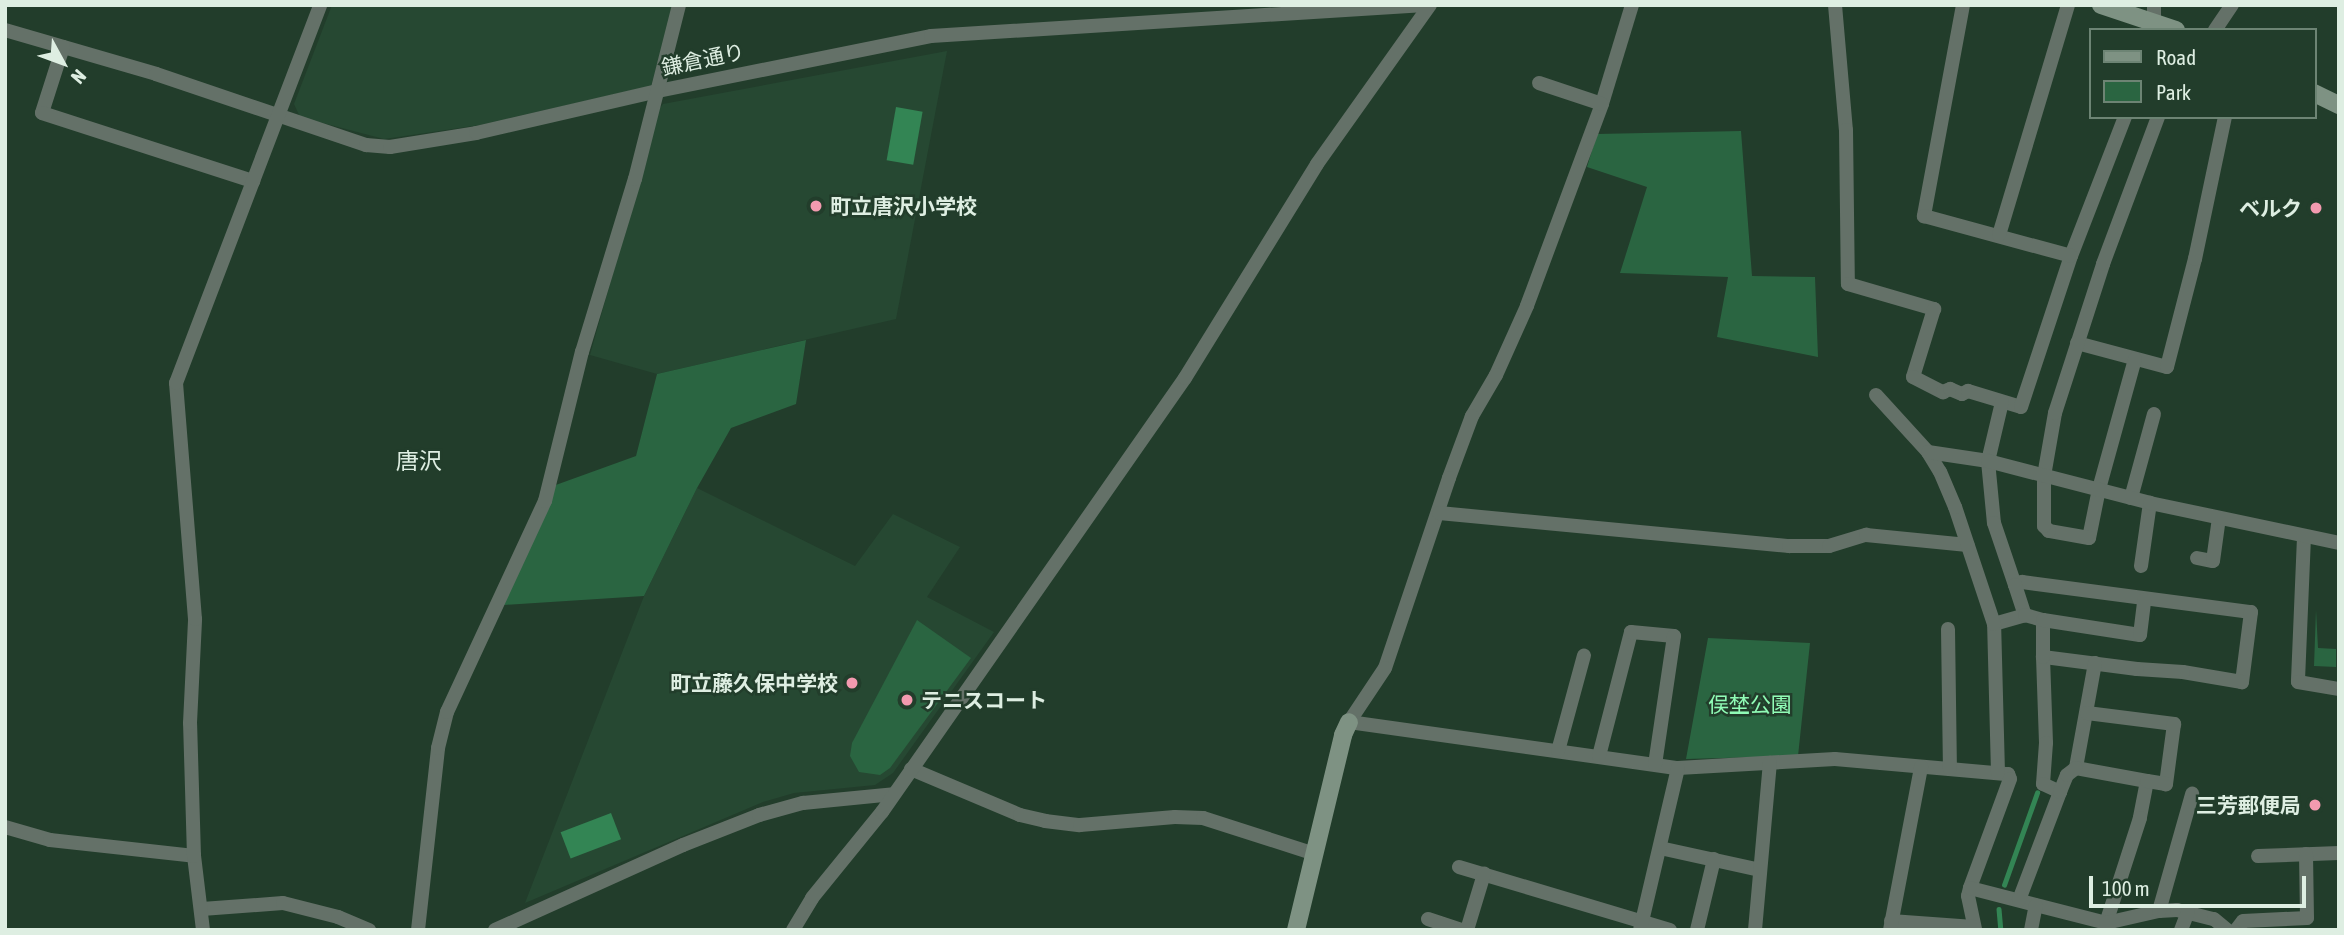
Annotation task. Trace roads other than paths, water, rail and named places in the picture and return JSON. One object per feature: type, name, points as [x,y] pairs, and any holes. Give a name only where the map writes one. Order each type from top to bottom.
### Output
[{"type":"street","points":[[203,930],[194,856],[190,723],[195,619],[176,383],[196,324],[223,265],[320,5]]},
{"type":"street","points":[[418,930],[438,748],[447,712],[545,501],[582,352],[658,91],[679,5]]},
{"type":"street","points":[[793,930],[812,898],[894,794],[1206,348],[1317,164],[1429,5]]},
{"type":"street","name":"鎌倉通り","points":[[5,30],[156,74],[366,145],[390,147],[476,133],[658,91],[869,47],[943,35],[1429,5]]},
{"type":"street","points":[[1296,930],[1343,735],[1385,668],[1472,416],[1496,375],[1527,306],[1602,104],[1632,5]]},
{"type":"street","points":[[1835,5],[1846,130],[1848,284],[1934,309],[1913,377],[1943,392],[1950,389],[1962,394],[1968,391],[2021,407],[2071,256],[2124,119]]},
{"type":"street","points":[[1963,5],[1924,216],[2071,256]]},
{"type":"street","points":[[1999,235],[2068,5]]},
{"type":"street","points":[[2216,28],[2232,5]]},
{"type":"street","points":[[2104,6],[2161,22]]},
{"type":"street","points":[[63,47],[42,113],[253,181]]},
{"type":"street","points":[[1539,83],[1602,104]]},
{"type":"street","points":[[2316,94],[2339,105]]},
{"type":"street","points":[[2135,359],[2099,489],[2090,538],[2049,531],[2044,526],[2044,475],[2055,414],[2077,343],[2157,119]]},
{"type":"street","points":[[2077,343],[2168,367],[2195,259],[2225,119]]},
{"type":"street","points":[[1876,395],[1928,452],[1940,472],[1994,624],[1998,773]]},
{"type":"street","points":[[2002,402],[1988,461],[1994,523],[2025,615]]},
{"type":"street","points":[[2131,498],[2154,414]]},
{"type":"street","points":[[1928,452],[1988,461],[2150,503],[2339,543]]},
{"type":"street","points":[[2141,566],[2150,503]]},
{"type":"street","points":[[1439,513],[1790,546],[1829,546],[1866,535],[1968,545]]},
{"type":"street","points":[[2197,558],[2213,561],[2219,518]]},
{"type":"street","points":[[2304,537],[2298,682],[2339,689]]},
{"type":"street","points":[[2015,585],[2022,582],[2251,612],[2242,682],[2183,672],[2043,657]]},
{"type":"street","points":[[1994,624],[2025,615],[2140,635],[2144,600]]},
{"type":"street","points":[[2043,620],[2046,743],[2043,784],[2060,792]]},
{"type":"street","points":[[1948,629],[1950,769]]},
{"type":"street","points":[[1600,757],[1631,632],[1674,636],[1655,765]]},
{"type":"street","points":[[1558,751],[1584,655]]},
{"type":"street","points":[[2019,900],[2067,775],[2076,768],[2095,663]]},
{"type":"street","points":[[2076,768],[2166,783],[2174,724],[2087,712]]},
{"type":"street","points":[[1349,722],[1678,768],[1835,759],[2008,774],[2010,779],[1968,896],[1974,928],[1891,925],[1921,767]]},
{"type":"street","points":[[1755,930],[1770,763]]},
{"type":"street","points":[[1641,926],[1678,768]]},
{"type":"street","points":[[911,769],[1020,815],[1045,821],[1080,825],[1175,817],[1203,818],[1315,854]]},
{"type":"street","points":[[2106,923],[2140,818],[2147,781]]},
{"type":"street","points":[[495,930],[683,845],[759,815],[803,803],[894,794]]},
{"type":"street","points":[[2159,911],[2192,794]]},
{"type":"street","points":[[5,827],[50,840],[194,856]]},
{"type":"street","points":[[1660,848],[1760,870]]},
{"type":"street","points":[[2258,856],[2339,853]]},
{"type":"street","points":[[2236,930],[2243,921],[2307,918],[2306,854]]},
{"type":"street","points":[[1697,930],[1714,859]]},
{"type":"street","points":[[1459,867],[1641,926],[1670,930]]},
{"type":"street","points":[[1467,930],[1484,874]]},
{"type":"street","points":[[1970,888],[2106,923],[2159,911],[2188,912],[2214,919],[2227,930]]},
{"type":"street","points":[[202,909],[283,903],[338,917],[369,930]]},
{"type":"street","points":[[2031,930],[2036,905]]},
{"type":"street","points":[[2181,930],[2188,912]]},
{"type":"street","points":[[1428,919],[1461,930]]},
{"type":"waterway","points":[[2004,885],[2037,793]]},
{"type":"waterway","points":[[1999,909],[2001,930]]},
{"type":"place","name":"町立唐沢小学校","points":[[816,206]]},
{"type":"place","name":"ベルク","points":[[2316,208]]},
{"type":"place","name":"町立藤久保中学校","points":[[852,683]]},
{"type":"place","name":"テニスコート","points":[[907,700]]},
{"type":"place","name":"三芳郵便局","points":[[2315,805]]},
{"type":"district","name":"唐沢","points":[[419,461]]},
{"type":"park label","name":"俣埜公園","points":[[1750,704]]}]
